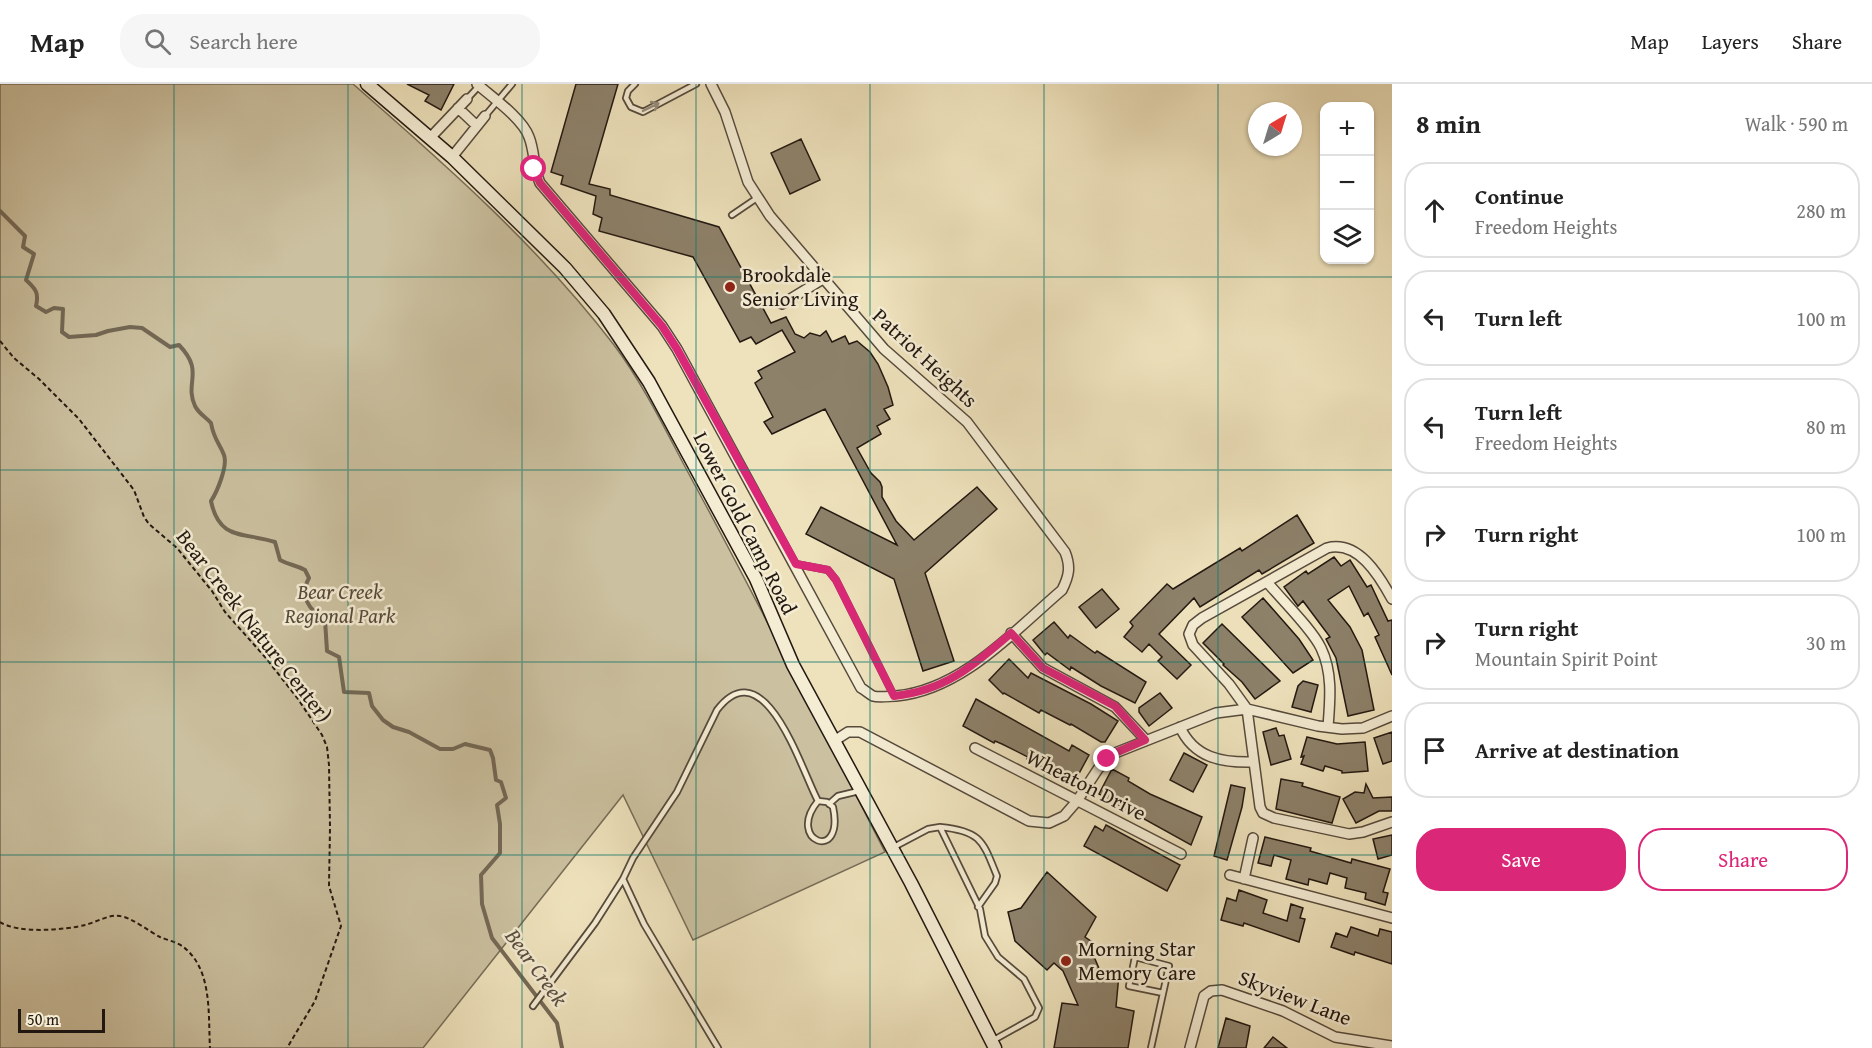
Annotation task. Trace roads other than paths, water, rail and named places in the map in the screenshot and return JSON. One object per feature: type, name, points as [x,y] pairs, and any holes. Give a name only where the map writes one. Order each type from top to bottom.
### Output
[{"type":"street","name":"Lower Gold Camp Road","points":[[367,84],[452,157],[565,268],[604,314],[649,382],[756,579],[793,665],[862,791],[993,1045]]},
{"type":"street","name":"Patriot Heights","points":[[479,85],[525,128],[530,138],[534,169],[540,183],[662,326],[677,349],[796,564],[861,688],[873,696],[916,694],[944,683],[968,669],[1003,641],[1062,590],[1068,578],[1070,565],[1065,552],[967,422],[884,349],[757,198],[741,165],[725,112],[711,84]]},
{"type":"street","points":[[430,138],[467,99]]},
{"type":"street","points":[[458,108],[477,126]]},
{"type":"street","points":[[452,157],[485,116]]},
{"type":"street","points":[[782,304],[823,279]]},
{"type":"street","points":[[1392,599],[1384,584],[1361,557],[1354,551],[1337,546],[1327,548],[1202,618],[1193,625],[1189,634],[1193,645],[1229,684],[1247,709],[1260,807],[1263,813],[1274,818],[1349,834],[1363,832],[1392,822]]},
{"type":"street","points":[[1267,582],[1321,647],[1328,670],[1330,691],[1328,727]]},
{"type":"street","points":[[1011,633],[1043,668],[1115,706],[1145,740]]},
{"type":"street","points":[[834,741],[848,732],[860,732],[1029,821],[1049,823],[1059,819],[1077,801],[1107,759],[1115,753],[1216,713],[1247,709],[1328,727],[1363,728],[1392,716]]},
{"type":"street","points":[[1179,727],[1190,743],[1209,757],[1233,762],[1254,762]]},
{"type":"street","name":"Wheaton Drive","points":[[975,748],[1181,855]]},
{"type":"street","points":[[1244,879],[1253,838]]},
{"type":"street","points":[[1230,875],[1392,918]]},
{"type":"street","name":"Skyview Lane","points":[[1190,1048],[1204,996],[1211,991],[1222,990],[1283,1011],[1335,1037],[1392,1046]]},
{"type":"lane","points":[[485,116],[512,84]]},
{"type":"lane","points":[[635,84],[628,91],[626,98],[631,107],[643,112],[696,84]]},
{"type":"lane","points":[[467,99],[479,85]]},
{"type":"lane","points":[[732,215],[757,198]]},
{"type":"lane","points":[[796,564],[828,570],[836,580],[894,696]]},
{"type":"lane","points":[[533,1006],[595,923],[623,879],[639,849],[677,792],[723,702],[738,694],[754,694],[769,706],[788,736],[818,801],[833,807],[836,821],[833,832],[823,842],[817,842],[807,823],[818,801]]},
{"type":"lane","points":[[829,804],[838,796],[862,791]]},
{"type":"lane","points":[[892,848],[928,829],[940,827],[954,828],[973,835],[984,843],[998,876],[978,907]]},
{"type":"lane","points":[[940,827],[978,907],[985,936],[998,957],[1024,979],[1039,1008],[1035,1017],[993,1045]]},
{"type":"lane","points":[[623,879],[644,924],[718,1048]]},
{"type":"lane","points":[[1151,1048],[1169,966],[1136,957],[1129,986],[1163,993]]},
{"type":"waterway","name":"Bear Creek","points":[[0,211],[25,236],[23,247],[34,254],[26,280],[36,291],[36,306],[46,312],[54,308],[63,309],[62,332],[69,337],[96,335],[130,327],[142,328],[170,347],[179,345],[187,354],[193,370],[192,398],[198,411],[211,423],[225,460],[219,485],[211,501],[215,514],[220,523],[234,533],[275,542],[280,560],[305,570],[309,578],[305,597],[314,612],[325,620],[327,651],[339,657],[344,692],[369,693],[372,706],[383,720],[440,749],[453,749],[465,744],[490,750],[496,780],[501,782],[506,798],[497,805],[500,824],[500,853],[481,875],[482,904],[492,938],[557,1023],[562,1048]]},
{"type":"place","name":"Brookdale Senior Living","points":[[730,287]]},
{"type":"place","name":"Morning Star Memory Care","points":[[1066,961]]},
{"type":"park label","name":"Bear Creek Regional Park","points":[[340,604]]}]
